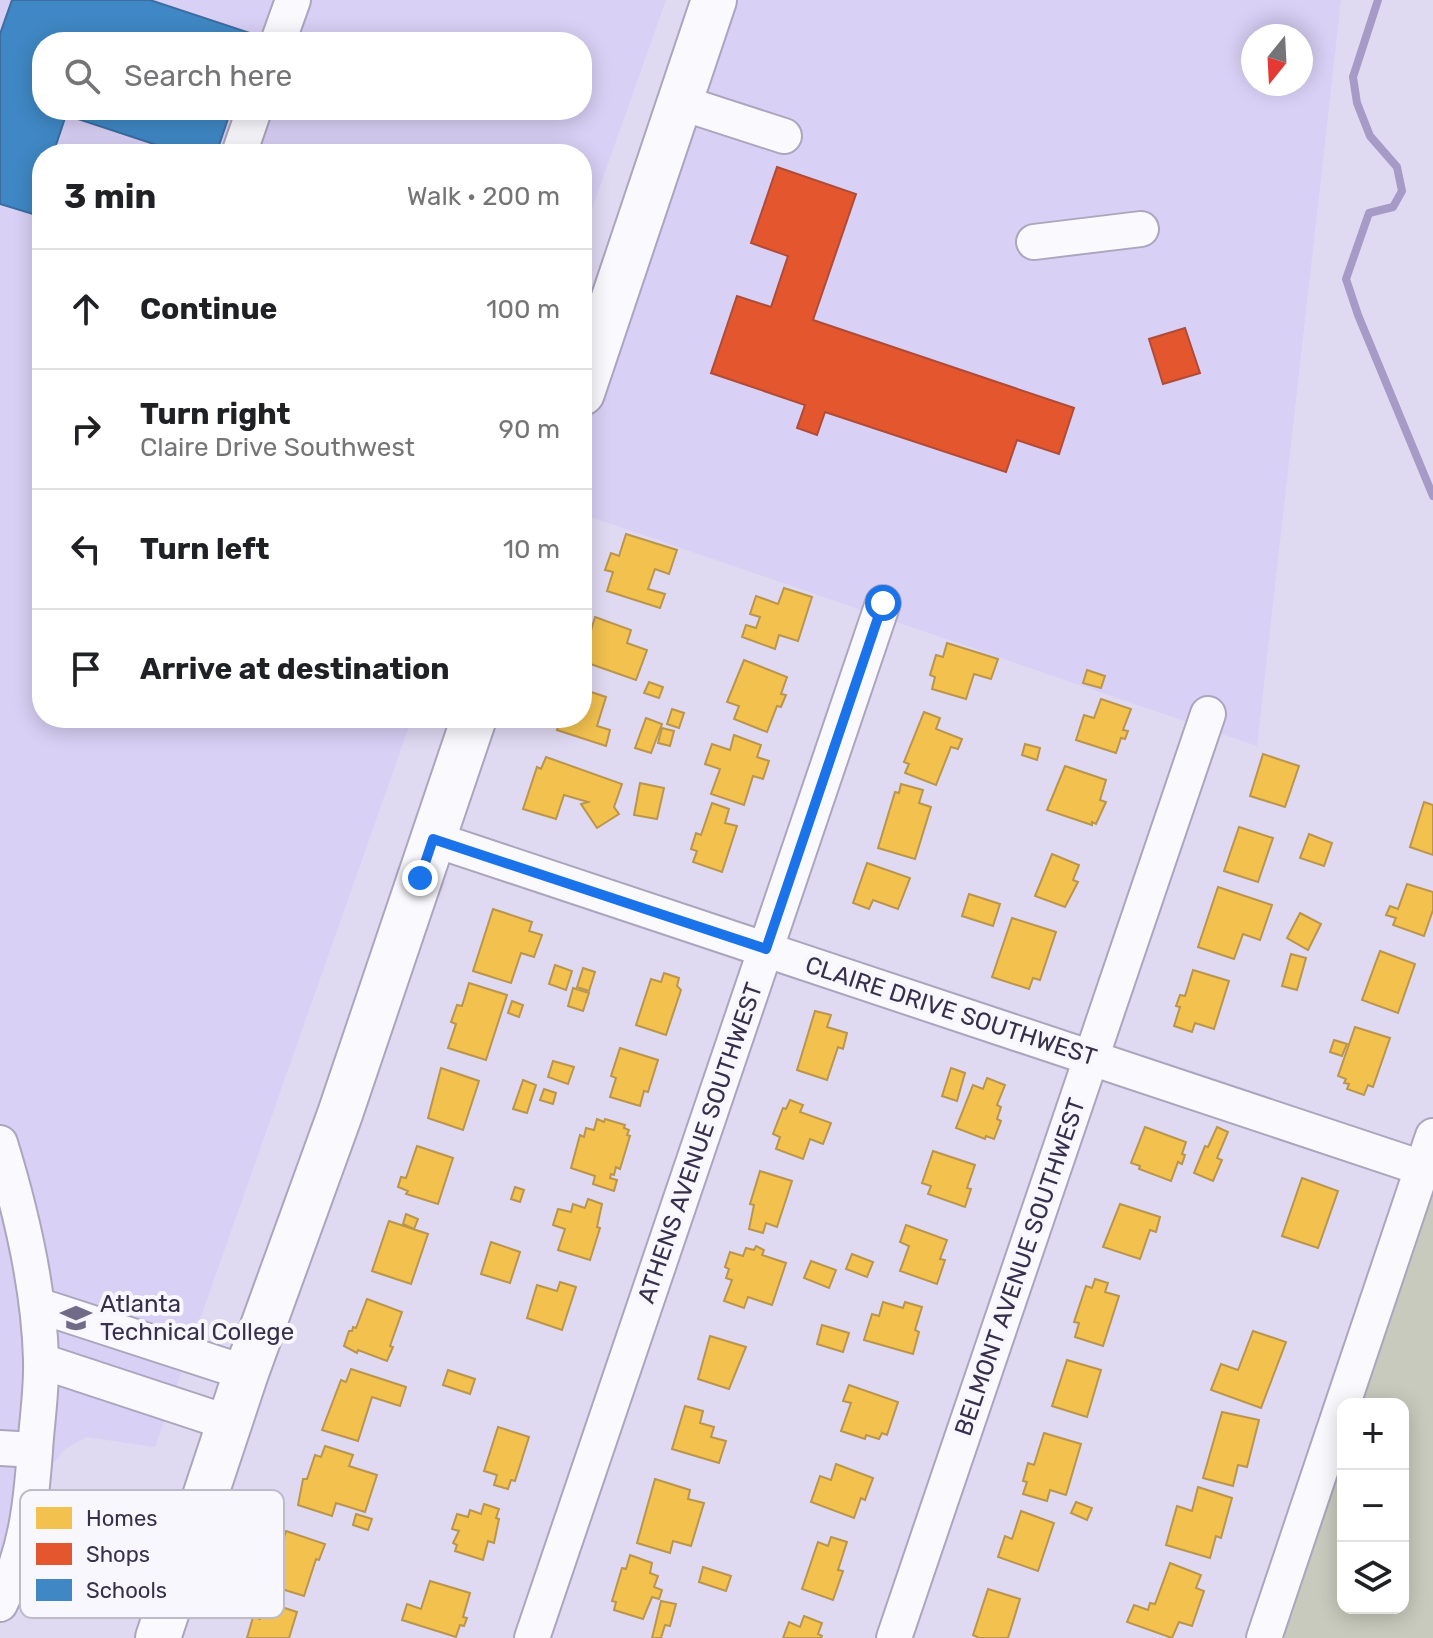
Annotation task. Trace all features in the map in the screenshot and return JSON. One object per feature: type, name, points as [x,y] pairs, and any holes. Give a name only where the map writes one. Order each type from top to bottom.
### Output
[{"type":"main road","points":[[592,363],[714,0]]},
{"type":"main road","points":[[207,1490],[340,1114],[471,728]]},
{"type":"main road","points":[[158,1638],[165,1618]]},
{"type":"street","points":[[282,32],[293,0]]},
{"type":"street","points":[[679,102],[784,136]]},
{"type":"street","points":[[242,144],[251,120]]},
{"type":"street","points":[[1034,242],[1141,229]]},
{"type":"street","name":"ATHENS AVENUE SOUTHWEST","points":[[532,1638],[883,603]]},
{"type":"street","name":"BELMONT AVENUE SOUTHWEST","points":[[894,1638],[1208,714]]},
{"type":"street","name":"CLAIRE DRIVE SOUTHWEST","points":[[433,839],[1422,1168]]},
{"type":"street","points":[[1264,1638],[1433,1136]]},
{"type":"street","points":[[0,1143],[24,1236],[37,1305],[41,1361],[31,1490]]},
{"type":"street","points":[[37,1305],[246,1373]]},
{"type":"street","points":[[41,1361],[229,1423]]},
{"type":"street","points":[[0,1448],[35,1450]]},
{"type":"street","points":[[0,1604],[20,1553]]},
{"type":"shaded area","points":[[0,0],[666,0],[592,209],[592,144],[32,144],[32,728],[408,728],[155,1447],[86,1437],[64,1450],[31,1490],[20,1490],[20,1504],[14,1511],[0,1554]]},
{"type":"shaded area","points":[[715,0],[1341,0],[1257,746],[592,517],[592,348]]},
{"type":"shaded area","points":[[1433,1124],[1433,1638],[1258,1638],[1337,1406],[1337,1614],[1409,1614],[1409,1398],[1340,1398]]},
{"type":"building: Homes","points":[[626,534],[677,550],[669,574],[655,569],[648,589],[665,594],[660,608],[607,591],[613,572],[605,570],[611,553],[619,556]]},
{"type":"building: Homes","points":[[784,588],[812,597],[798,641],[779,635],[775,649],[742,637],[746,625],[756,628],[760,617],[750,614],[756,596],[778,604]]},
{"type":"building: Homes","points":[[595,617],[631,630],[627,643],[647,650],[636,680],[592,665]]},
{"type":"building: Homes","points":[[947,643],[998,659],[991,679],[974,674],[966,699],[932,689],[935,677],[930,675],[936,655],[943,657]]},
{"type":"building: Homes","points":[[744,660],[787,677],[781,694],[786,695],[781,707],[777,706],[767,732],[734,719],[739,706],[727,702]]},
{"type":"building: Homes","points":[[1087,670],[1105,676],[1101,688],[1083,683]]},
{"type":"building: Homes","points":[[649,682],[663,687],[659,698],[644,693]]},
{"type":"building: Homes","points":[[592,692],[606,697],[597,726],[610,730],[606,746],[557,730],[592,728]]},
{"type":"building: Homes","points":[[1101,699],[1131,709],[1123,730],[1128,731],[1125,739],[1121,738],[1116,753],[1076,740],[1084,715],[1094,718]]},
{"type":"building: Homes","points":[[672,709],[684,713],[679,728],[667,724]]},
{"type":"building: Homes","points":[[924,712],[940,718],[936,729],[962,739],[958,749],[951,747],[936,785],[905,773],[909,764],[904,762]]},
{"type":"building: Homes","points":[[646,718],[662,724],[651,753],[635,748]]},
{"type":"building: Homes","points":[[662,728],[674,731],[670,746],[658,743]]},
{"type":"building: Homes","points":[[734,735],[761,745],[757,757],[769,761],[763,779],[753,776],[744,805],[711,794],[720,769],[705,764],[712,744],[730,750]]},
{"type":"building: Homes","points":[[1025,744],[1040,748],[1037,760],[1022,755]]},
{"type":"building: Homes","points":[[1263,754],[1299,766],[1285,807],[1250,796]]},
{"type":"building: Homes","points":[[546,757],[622,784],[614,807],[619,814],[597,828],[581,804],[588,802],[564,795],[556,819],[523,809],[537,767],[541,769]]},
{"type":"building: Homes","points":[[1065,766],[1106,780],[1100,800],[1106,802],[1096,824],[1047,810]]},
{"type":"building: Homes","points":[[640,783],[664,788],[657,819],[634,815]]},
{"type":"building: Homes","points":[[901,784],[923,790],[919,803],[931,807],[915,859],[878,848],[895,792],[899,793]]},
{"type":"building: Homes","points":[[1424,802],[1433,805],[1433,855],[1410,847]]},
{"type":"building: Homes","points":[[712,803],[729,809],[725,823],[737,826],[722,872],[693,862],[697,851],[691,849],[696,833],[701,835]]},
{"type":"building: Homes","points":[[1239,827],[1273,838],[1258,882],[1224,871]]},
{"type":"building: Homes","points":[[1309,834],[1332,843],[1324,866],[1300,858]]},
{"type":"building: Homes","points":[[1052,854],[1079,865],[1073,880],[1078,882],[1065,907],[1035,896]]},
{"type":"building: Homes","points":[[867,863],[910,878],[898,909],[873,900],[869,909],[853,903]]},
{"type":"building: Homes","points":[[1407,884],[1433,892],[1433,910],[1424,936],[1393,925],[1396,918],[1386,915],[1390,906],[1398,909]]},
{"type":"building: Homes","points":[[1218,887],[1272,905],[1260,940],[1243,934],[1234,959],[1198,947]]},
{"type":"building: Homes","points":[[969,894],[1000,904],[993,926],[962,916]]},
{"type":"building: Homes","points":[[493,909],[532,922],[529,931],[542,935],[534,957],[521,953],[511,983],[473,971]]},
{"type":"building: Homes","points":[[1300,913],[1321,924],[1308,950],[1287,938]]},
{"type":"building: Homes","points":[[1012,918],[1056,932],[1040,980],[1033,978],[1029,989],[992,977]]},
{"type":"building: Homes","points":[[1380,951],[1415,964],[1398,1013],[1362,1000]]},
{"type":"building: Homes","points":[[1291,954],[1306,958],[1297,990],[1282,986]]},
{"type":"building: Homes","points":[[555,965],[572,971],[566,990],[549,984]]},
{"type":"building: Homes","points":[[583,968],[595,972],[589,991],[577,987]]},
{"type":"building: Homes","points":[[1193,970],[1229,981],[1214,1029],[1195,1023],[1192,1032],[1174,1026],[1180,1007],[1176,1006],[1180,995],[1185,996]]},
{"type":"building: Homes","points":[[664,973],[679,978],[677,986],[681,990],[666,1035],[636,1025],[651,979],[661,982]]},
{"type":"building: Homes","points":[[469,983],[507,995],[486,1060],[448,1048],[456,1024],[451,1022],[457,1005],[462,1006]]},
{"type":"building: Homes","points":[[573,988],[589,993],[583,1011],[568,1006]]},
{"type":"building: Homes","points":[[512,1001],[523,1005],[519,1017],[508,1013]]},
{"type":"building: Homes","points":[[815,1011],[831,1015],[827,1027],[847,1033],[843,1049],[838,1047],[827,1080],[797,1070]]},
{"type":"building: Homes","points":[[1355,1027],[1390,1038],[1373,1087],[1368,1085],[1364,1095],[1347,1089],[1349,1084],[1344,1083],[1346,1079],[1338,1076]]},
{"type":"building: Homes","points":[[1334,1040],[1347,1044],[1342,1056],[1330,1052]]},
{"type":"building: Homes","points":[[620,1048],[658,1060],[640,1106],[610,1097],[616,1078],[611,1076]]},
{"type":"building: Homes","points":[[553,1061],[574,1067],[568,1084],[548,1077]]},
{"type":"building: Homes","points":[[441,1068],[479,1081],[463,1130],[428,1118]]},
{"type":"building: Homes","points":[[951,1068],[965,1073],[957,1101],[942,1096]]},
{"type":"building: Homes","points":[[987,1078],[1005,1085],[997,1105],[1001,1107],[997,1119],[1001,1121],[994,1139],[986,1136],[985,1139],[956,1128],[973,1085],[983,1089]]},
{"type":"building: Homes","points":[[523,1080],[536,1085],[527,1113],[513,1109]]},
{"type":"building: Homes","points":[[544,1089],[556,1093],[553,1104],[540,1100]]},
{"type":"building: Homes","points":[[790,1100],[803,1105],[800,1112],[831,1123],[823,1144],[810,1139],[803,1159],[776,1149],[780,1137],[773,1134],[783,1108],[786,1109]]},
{"type":"building: Homes","points":[[597,1119],[625,1125],[624,1128],[629,1130],[620,1169],[616,1167],[610,1178],[617,1180],[614,1191],[593,1184],[595,1176],[571,1168],[580,1135],[584,1137],[586,1128],[594,1130]]},
{"type":"building: Homes","points":[[1145,1127],[1186,1142],[1182,1164],[1178,1162],[1171,1181],[1131,1163]]},
{"type":"building: Homes","points":[[1217,1127],[1228,1132],[1217,1158],[1222,1160],[1213,1181],[1194,1173]]},
{"type":"building: Homes","points":[[417,1146],[453,1158],[438,1204],[406,1194],[408,1191],[398,1187],[401,1177],[406,1178]]},
{"type":"building: Homes","points":[[933,1151],[975,1165],[967,1188],[971,1189],[965,1207],[928,1194],[931,1186],[922,1183]]},
{"type":"building: Homes","points":[[760,1171],[792,1181],[777,1227],[766,1223],[763,1233],[749,1229],[754,1205],[750,1204]]},
{"type":"building: Homes","points":[[1302,1178],[1338,1191],[1318,1248],[1282,1236]]},
{"type":"building: Homes","points":[[515,1187],[524,1190],[520,1202],[511,1199]]},
{"type":"building: Homes","points":[[588,1199],[602,1204],[597,1227],[600,1228],[590,1260],[558,1250],[565,1229],[553,1225],[558,1209],[571,1212],[573,1204],[585,1208]]},
{"type":"building: Homes","points":[[1120,1204],[1160,1217],[1156,1232],[1150,1230],[1140,1259],[1103,1247]]},
{"type":"building: Homes","points":[[406,1214],[418,1219],[414,1229],[403,1224]]},
{"type":"building: Homes","points":[[389,1221],[428,1234],[411,1284],[372,1271]]},
{"type":"building: Homes","points":[[906,1225],[947,1240],[940,1259],[945,1260],[937,1284],[900,1271],[909,1246],[900,1242]]},
{"type":"building: Homes","points":[[491,1242],[520,1252],[510,1283],[481,1274]]},
{"type":"building: Homes","points":[[756,1246],[764,1250],[762,1255],[786,1263],[772,1305],[748,1297],[744,1308],[724,1301],[732,1280],[726,1278],[729,1269],[725,1267],[730,1252],[743,1256],[746,1248],[754,1250]]},
{"type":"building: Homes","points":[[852,1254],[873,1262],[867,1277],[846,1269]]},
{"type":"building: Homes","points":[[811,1261],[836,1270],[829,1288],[804,1278]]},
{"type":"building: Homes","points":[[1095,1279],[1108,1283],[1105,1292],[1119,1296],[1103,1346],[1075,1337],[1079,1323],[1074,1322],[1086,1286],[1092,1288]]},
{"type":"building: Homes","points":[[560,1282],[576,1287],[562,1330],[527,1318],[537,1285],[557,1291]]},
{"type":"building: Homes","points":[[367,1299],[402,1312],[387,1361],[344,1346],[349,1331],[356,1328]]},
{"type":"building: Homes","points":[[883,1302],[903,1308],[905,1302],[922,1307],[915,1330],[919,1332],[913,1354],[864,1340],[872,1314],[879,1316]]},
{"type":"building: Homes","points":[[822,1325],[849,1333],[843,1352],[817,1344]]},
{"type":"building: Homes","points":[[1253,1331],[1286,1342],[1261,1408],[1211,1390],[1221,1364],[1238,1370]]},
{"type":"building: Homes","points":[[710,1336],[746,1347],[729,1389],[698,1379]]},
{"type":"building: Homes","points":[[1067,1360],[1101,1370],[1087,1417],[1052,1406]]},
{"type":"building: Homes","points":[[351,1369],[406,1387],[400,1406],[372,1397],[358,1441],[322,1430],[341,1380],[346,1382]]},
{"type":"building: Homes","points":[[448,1370],[475,1379],[470,1394],[443,1385]]},
{"type":"building: Homes","points":[[849,1385],[898,1402],[887,1435],[882,1433],[879,1439],[866,1435],[865,1439],[841,1431],[851,1403],[843,1401]]},
{"type":"building: Homes","points":[[685,1406],[703,1411],[700,1423],[714,1427],[711,1437],[726,1441],[719,1463],[672,1449]]},
{"type":"building: Homes","points":[[1222,1412],[1259,1420],[1247,1467],[1238,1465],[1233,1486],[1203,1478]]},
{"type":"building: Homes","points":[[498,1427],[529,1437],[515,1481],[511,1480],[508,1489],[494,1485],[497,1475],[484,1471]]},
{"type":"building: Homes","points":[[1044,1433],[1081,1444],[1066,1495],[1050,1490],[1047,1501],[1023,1494],[1028,1463],[1034,1465]]},
{"type":"building: Homes","points":[[325,1446],[353,1455],[349,1466],[377,1475],[365,1512],[336,1503],[332,1516],[298,1505],[303,1479],[307,1479],[315,1455],[321,1457]]},
{"type":"building: Homes","points":[[836,1464],[873,1478],[854,1518],[811,1502],[820,1476],[831,1480]]},
{"type":"building: Homes","points":[[655,1479],[690,1490],[688,1499],[704,1503],[691,1546],[673,1541],[670,1553],[637,1543]]},
{"type":"building: Homes","points":[[1198,1487],[1232,1498],[1221,1538],[1216,1536],[1210,1558],[1166,1545],[1177,1506],[1192,1511]]},
{"type":"building: Homes","points":[[1076,1502],[1092,1508],[1087,1520],[1071,1513]]},
{"type":"building: Homes","points":[[484,1504],[499,1509],[496,1518],[499,1519],[494,1543],[488,1541],[483,1560],[455,1551],[457,1545],[453,1543],[459,1531],[452,1529],[457,1514],[468,1517],[470,1510],[481,1514]]},
{"type":"building: Homes","points":[[1021,1511],[1054,1523],[1038,1571],[998,1557],[1005,1536],[1012,1539]]},
{"type":"building: Homes","points":[[356,1514],[372,1519],[368,1530],[353,1525]]},
{"type":"building: Homes","points":[[286,1531],[325,1544],[319,1560],[316,1559],[304,1596],[284,1590]]},
{"type":"building: Homes","points":[[831,1537],[847,1542],[838,1570],[843,1571],[833,1600],[802,1589],[818,1542],[828,1546]]},
{"type":"building: Homes","points":[[630,1555],[652,1563],[650,1573],[658,1576],[654,1587],[662,1590],[659,1599],[652,1597],[643,1619],[614,1610],[616,1602],[612,1601],[622,1568],[626,1569]]},
{"type":"building: Homes","points":[[1170,1563],[1201,1575],[1196,1588],[1204,1591],[1192,1626],[1179,1622],[1172,1638],[1127,1622],[1134,1605],[1148,1610],[1150,1603],[1155,1604]]},
{"type":"building: Homes","points":[[703,1567],[731,1576],[726,1591],[699,1582]]},
{"type":"building: Homes","points":[[430,1581],[470,1593],[463,1617],[467,1618],[464,1626],[460,1625],[456,1637],[402,1620],[407,1604],[421,1609]]},
{"type":"building: Homes","points":[[988,1589],[1020,1599],[1008,1638],[979,1638],[973,1635]]},
{"type":"building: Homes","points":[[661,1601],[676,1604],[670,1626],[665,1625],[661,1638],[652,1638]]},
{"type":"building: Homes","points":[[284,1608],[297,1612],[289,1638],[247,1638],[253,1618],[284,1618]]},
{"type":"building: Homes","points":[[804,1616],[822,1623],[818,1634],[821,1638],[783,1638],[789,1622],[800,1627]]},
{"type":"building: Shops","points":[[777,167],[856,194],[813,320],[1074,408],[1059,454],[1017,440],[1006,472],[825,412],[817,435],[797,428],[805,405],[711,373],[737,296],[771,307],[788,256],[751,243]]},
{"type":"building: Shops","points":[[1185,328],[1200,373],[1163,384],[1149,339]]},
{"type":"building: Schools","points":[[12,0],[150,0],[247,32],[32,32],[32,120],[64,120],[56,144],[32,144],[32,214],[0,204],[0,34]]},
{"type":"building: Schools","points":[[81,120],[228,120],[219,144],[154,144]]},
{"type":"waterway","points":[[1378,0],[1353,77],[1357,103],[1370,136],[1397,167],[1402,191],[1393,207],[1369,213],[1346,279],[1433,496]]},
{"type":"place","name":"Atlanta Technical College","points":[[76,1318]]},
{"type":"route","points":[[420,878],[433,839],[766,949],[883,603]]}]
